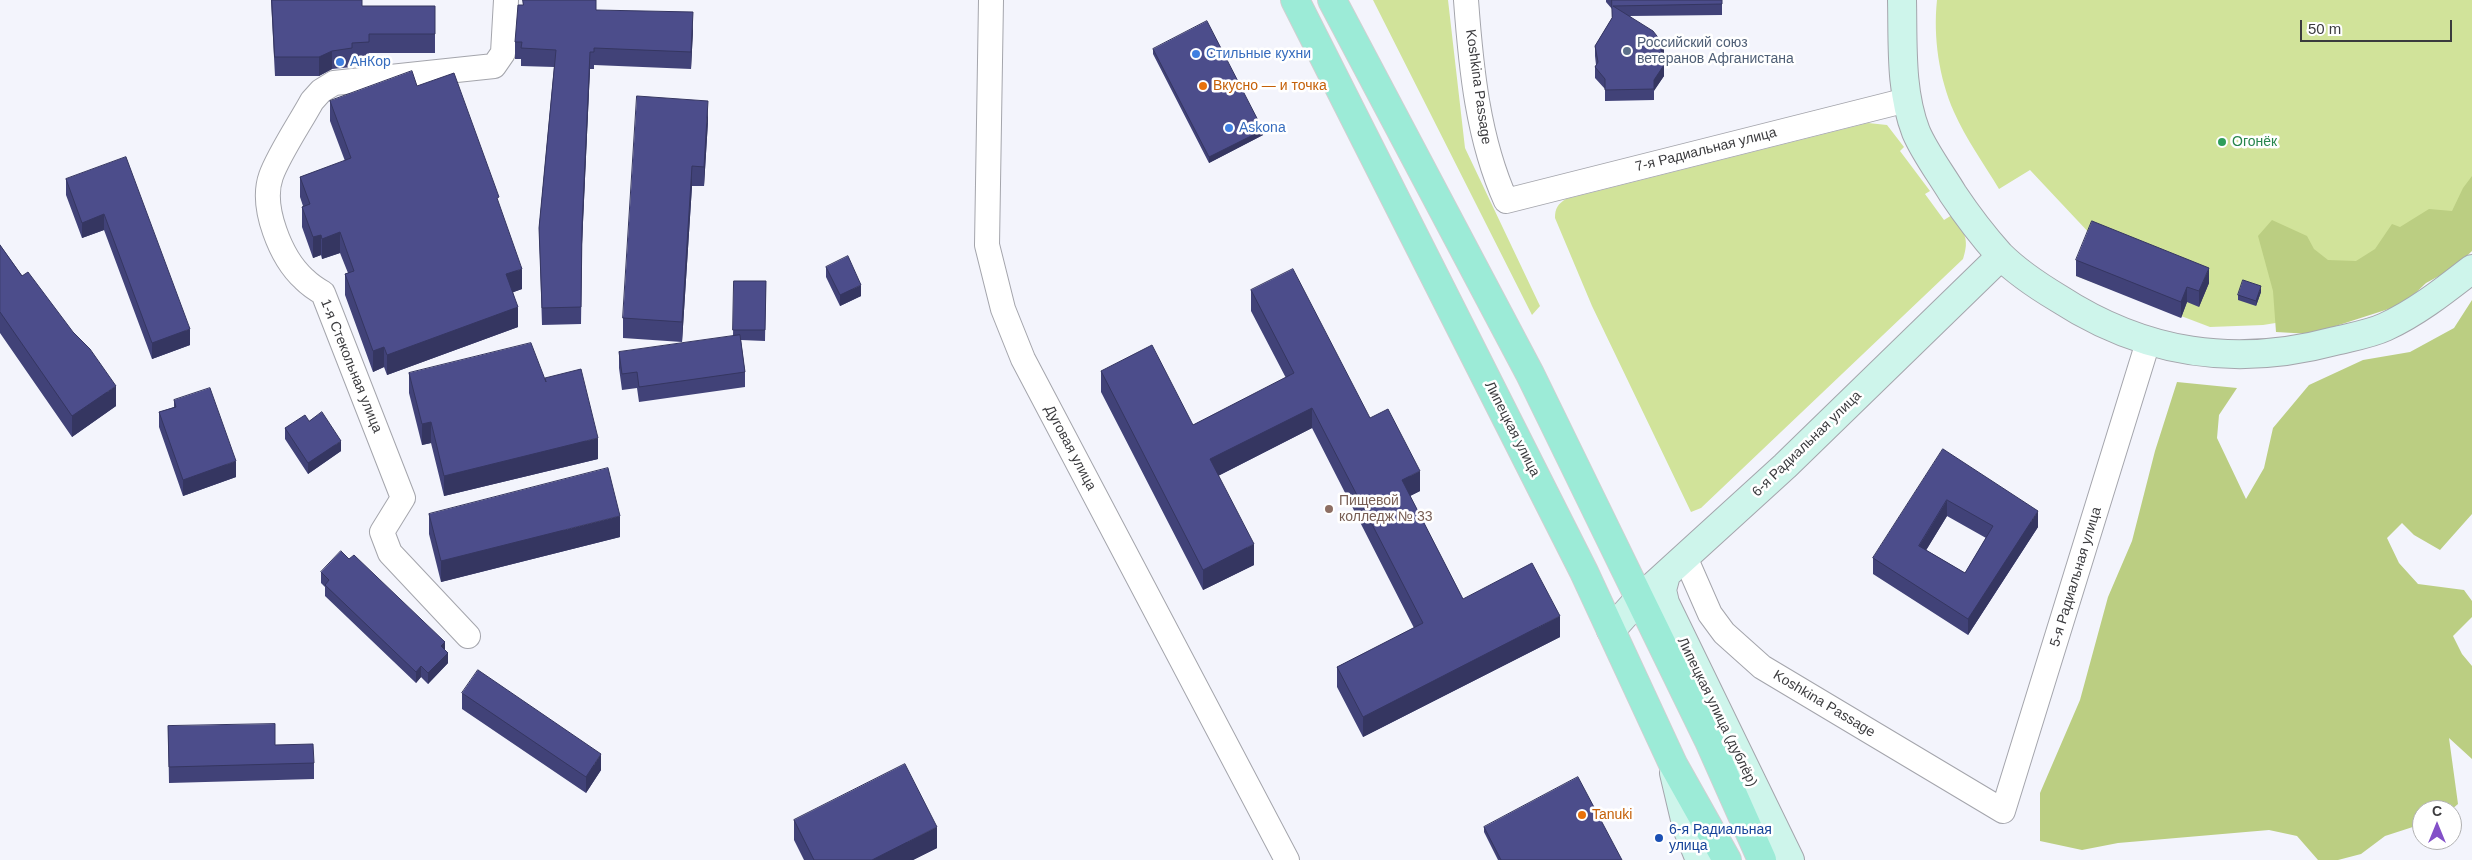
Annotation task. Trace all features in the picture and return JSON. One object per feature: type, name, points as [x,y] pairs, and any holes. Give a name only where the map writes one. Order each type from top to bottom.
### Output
[{"type":"main road","name":"Липецкая улица","points":[[1295,0],[1575,553],[1672,764],[1727,860]]},
{"type":"main road","points":[[1332,0],[1530,374],[1709,740],[1778,856]]},
{"type":"main road","points":[[1902,0],[1907,100],[1916,132],[1965,212],[2001,256],[2044,290],[2118,332],[2148,342],[2195,352],[2265,355],[2324,344],[2385,328],[2442,293],[2472,269]]},
{"type":"main road","name":"6-я Радиальная улица","points":[[1611,630],[1639,599],[1785,466],[2001,256]]},
{"type":"main road","name":"Липецкая улица (дублёр)","points":[[1676,566],[1662,590],[1665,603],[1778,856]]},
{"type":"main road","points":[[1672,764],[1687,828],[1700,860]]},
{"type":"street","name":"1-я Стекольная улица","points":[[468,636],[390,554],[382,532],[404,498],[322,293],[304,279],[292,265],[275,232],[268,206],[271,177],[312,101],[321,91],[334,84],[494,66],[503,53],[506,0]]},
{"type":"street","name":"Дуговая улица","points":[[991,0],[987,246],[1003,310],[1023,359],[1287,860]]},
{"type":"street","name":"Koshkina Passage","points":[[1466,0],[1481,123],[1494,175],[1506,201]]},
{"type":"street","name":"7-я Радиальная улица","points":[[1506,201],[1907,100]]},
{"type":"street","name":"5-я Радиальная улица","points":[[2003,811],[2148,342]]},
{"type":"street","name":"Koshkina Passage","points":[[1676,566],[1724,633],[1762,667],[2003,811]]},
{"type":"green space","points":[[1373,0],[1448,0],[1465,148],[1540,306],[1532,315]]},
{"type":"green space","name":"Огонёк","points":[[1937,0],[2472,0],[2472,223],[2319,316],[2263,325],[2210,327],[2076,276],[2092,236],[2030,170],[1999,189],[1959,122],[1944,85],[1938,57]]},
{"type":"green space","points":[[1868,123],[1887,125],[1904,147],[1900,151],[1930,191],[1925,194],[1944,220],[1952,215],[1963,231],[1966,240],[1963,259],[1701,508],[1691,512],[1592,306],[1555,218],[1556,209],[1566,199]]},
{"type":"green space","points":[[2472,176],[2472,251],[2454,268],[2426,283],[2404,304],[2311,334],[2276,332],[2273,291],[2258,236],[2272,220],[2307,236],[2314,249],[2328,260],[2356,261],[2375,249],[2392,224],[2400,227],[2429,209],[2452,211],[2463,188]]},
{"type":"green space","points":[[2472,300],[2472,514],[2440,550],[2414,535],[2402,523],[2387,538],[2399,563],[2418,584],[2464,590],[2472,601],[2472,617],[2453,636],[2462,654],[2472,666],[2472,759],[2449,738],[2457,800],[2412,800],[2412,827],[2385,836],[2361,854],[2338,860],[2318,860],[2297,836],[2269,830],[2118,843],[2082,850],[2040,841],[2040,793],[2080,700],[2108,597],[2132,541],[2155,451],[2177,382],[2237,388],[2219,415],[2217,438],[2246,499],[2264,468],[2273,428],[2309,385],[2363,360],[2410,352],[2454,328]]},
{"type":"building","points":[[272,0],[362,0],[362,6],[435,6],[435,34],[369,34],[369,42],[352,43],[352,48],[332,51],[319,57],[275,57]]},
{"type":"building","points":[[523,0],[596,0],[596,10],[693,12],[691,52],[594,48],[594,52],[590,52],[582,227],[581,307],[542,308],[539,228],[556,50],[521,48],[522,42],[515,42],[518,5],[523,5]]},
{"type":"building","name":"Российский союз ветеранов Афганистана","points":[[1612,0],[1722,0],[1722,4],[1613,6],[1653,31],[1664,45],[1661,50],[1664,65],[1654,80],[1654,89],[1605,90],[1605,79],[1595,67],[1598,62],[1595,46],[1612,18]]},
{"type":"building","points":[[1207,21],[1263,130],[1209,157],[1153,49]]},
{"type":"building","points":[[412,71],[417,86],[454,73],[499,197],[497,198],[522,269],[506,274],[518,307],[387,355],[384,347],[373,351],[345,274],[354,271],[340,232],[322,239],[321,235],[313,237],[302,207],[310,204],[300,177],[351,158],[330,101]]},
{"type":"building","points":[[637,96],[708,101],[704,167],[692,166],[682,322],[623,318]]},
{"type":"building","points":[[126,157],[190,329],[152,343],[104,214],[82,223],[66,179]]},
{"type":"building","points":[[2092,221],[2209,268],[2199,291],[2187,287],[2181,302],[2076,260]]},
{"type":"building","points":[[0,245],[22,276],[28,272],[73,332],[90,349],[116,386],[72,416],[0,312]]},
{"type":"building","points":[[848,256],[861,285],[840,295],[826,267]]},
{"type":"building","points":[[1293,269],[1370,418],[1388,409],[1420,471],[1402,480],[1463,599],[1532,563],[1560,616],[1363,717],[1337,667],[1423,623],[1312,408],[1210,459],[1254,544],[1203,570],[1101,371],[1152,345],[1193,425],[1294,373],[1251,290]]},
{"type":"building","points":[[2243,280],[2261,286],[2256,301],[2238,295]]},
{"type":"building","points":[[734,281],[766,281],[765,330],[733,330]]},
{"type":"building","points":[[740,335],[745,372],[639,387],[637,372],[622,374],[619,352]]},
{"type":"building","points":[[531,343],[546,382],[545,378],[581,369],[598,438],[444,476],[431,422],[422,424],[409,373]]},
{"type":"building","points":[[210,388],[236,461],[183,480],[159,412],[176,407],[174,400]]},
{"type":"building","points":[[322,412],[341,441],[308,463],[285,428],[305,415],[309,421]]},
{"type":"building","points":[[1943,449],[2038,511],[1968,619],[1873,558]],"holes":[[[1947,500],[1993,526],[1965,573],[1919,546]]]},
{"type":"building","points":[[608,468],[620,516],[441,561],[429,514]]},
{"type":"building","points":[[341,551],[349,559],[354,555],[445,642],[441,646],[448,653],[428,673],[421,666],[416,672],[325,585],[329,580],[321,572]]},
{"type":"building","points":[[478,670],[601,754],[586,777],[462,693]]},
{"type":"building","points":[[275,724],[275,745],[313,744],[314,763],[169,767],[168,726]]},
{"type":"building","points":[[905,764],[937,827],[872,860],[814,860],[794,820]]},
{"type":"building","points":[[1578,777],[1622,860],[1501,860],[1484,827]]},
{"type":"place","name":"Российский союз ветеранов Афганистана","points":[[1627,51]]},
{"type":"place","name":"Стильные кухни","points":[[1196,54]]},
{"type":"place","name":"АнКор","points":[[340,62]]},
{"type":"place","name":"Вкусно — и точка","points":[[1203,86]]},
{"type":"place","name":"Askona","points":[[1229,128]]},
{"type":"place","name":"Огонёк","points":[[2222,142]]},
{"type":"place","name":"Пищевой колледж № 33","points":[[1329,509]]},
{"type":"place","name":"Tanuki","points":[[1582,815]]},
{"type":"place","name":"6-я Радиальная улица","points":[[1659,838]]}]
